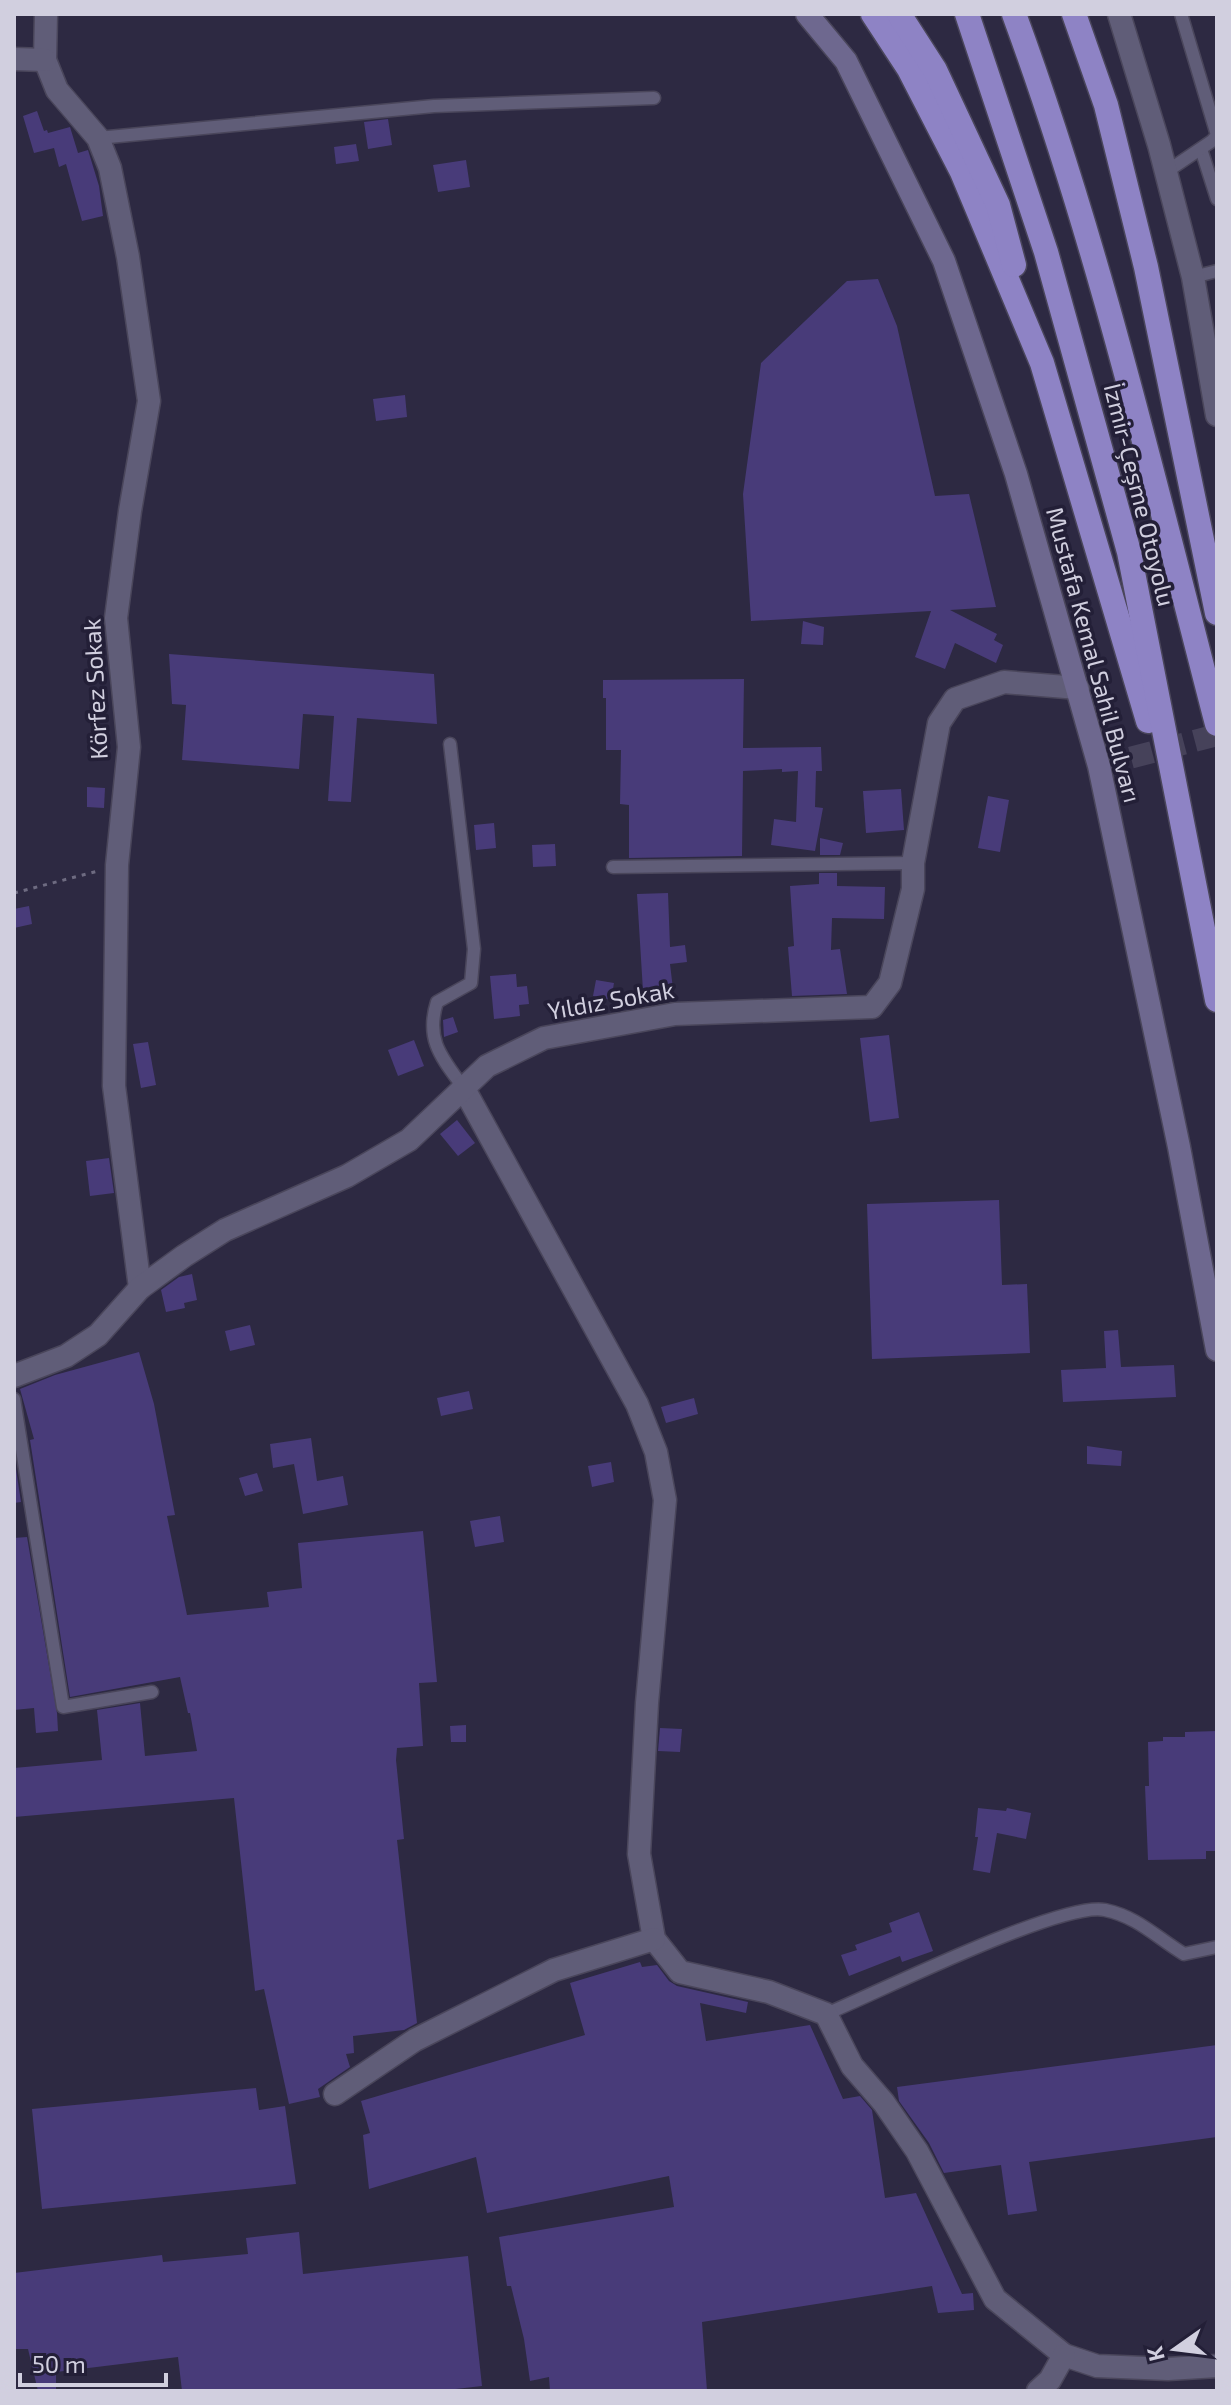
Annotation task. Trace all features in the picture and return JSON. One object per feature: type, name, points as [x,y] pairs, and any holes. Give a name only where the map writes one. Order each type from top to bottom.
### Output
[{"type":"highway","points":[[873,14],[909,69],[962,172],[1042,363]]},
{"type":"highway","points":[[899,14],[935,70],[998,205],[1097,556],[1184,836]]},
{"type":"highway","name":"İzmir-Çeşme Otoyolu","points":[[967,14],[1046,252],[1129,552],[1217,1000]]},
{"type":"highway","name":"İzmir-Çeşme Otoyolu","points":[[1014,14],[1036,73],[1109,309],[1217,724]]},
{"type":"highway","points":[[1074,14],[1106,105],[1146,267],[1217,613]]},
{"type":"main road","name":"Mustafa Kemal Sahil Bulvarı","points":[[807,14],[846,61],[944,261],[1016,474],[1099,766],[1179,1147],[1217,1350]]},
{"type":"street","name":"Körfez Sokak","points":[[46,14],[45,60],[57,90],[98,138],[110,168],[128,257],[149,401],[116,618],[129,747],[117,865],[114,1086],[140,1288]]},
{"type":"street","points":[[1119,14],[1166,172],[1193,277],[1217,415]]},
{"type":"street","points":[[14,59],[45,60]]},
{"type":"street","name":"Yıldız Sokak","points":[[14,1376],[66,1356],[98,1335],[140,1288],[225,1230],[347,1176],[409,1140],[487,1066],[544,1038],[675,1014],[872,1007],[890,983],[913,889],[913,863],[939,723],[955,699],[1004,682],[1078,688]]},
{"type":"street","points":[[463,1087],[637,1404],[656,1452],[665,1500],[647,1703],[639,1854],[654,1939],[680,1972],[769,1992],[826,2014],[852,2066],[884,2103],[917,2151],[995,2299],[1064,2355],[1097,2366],[1168,2369],[1217,2366]]},
{"type":"street","points":[[335,2094],[415,2040],[554,1970],[654,1939]]},
{"type":"street","points":[[1038,2391],[1050,2380],[1064,2355]]},
{"type":"lane","points":[[1166,172],[1217,135],[1181,14]]},
{"type":"lane","points":[[98,138],[434,106],[654,98]]},
{"type":"lane","points":[[1201,149],[1217,199]]},
{"type":"lane","points":[[1193,277],[1217,271]]},
{"type":"lane","points":[[450,744],[474,949],[471,983],[437,1002],[432,1018],[436,1050],[463,1087]]},
{"type":"lane","points":[[613,867],[913,863]]},
{"type":"lane","points":[[14,1399],[63,1707],[152,1692]]},
{"type":"lane","points":[[826,2014],[997,1939],[1066,1914],[1102,1909],[1138,1920],[1184,1954],[1217,1947]]},
{"type":"path","points":[[14,893],[117,865]]},
{"type":"building","points":[[37,111],[44,131],[48,133],[70,127],[78,153],[88,150],[99,186],[103,216],[82,221],[66,164],[59,167],[54,148],[34,153],[23,116]]},
{"type":"building","points":[[388,119],[392,145],[368,149],[364,122]]},
{"type":"building","points":[[356,144],[359,161],[336,164],[334,147]]},
{"type":"building","points":[[466,160],[470,187],[438,192],[433,165]]},
{"type":"building","points":[[878,279],[897,326],[935,496],[969,494],[996,607],[950,610],[997,634],[994,640],[1003,645],[996,663],[955,643],[945,669],[915,657],[931,611],[751,621],[743,494],[761,363],[847,281]]},
{"type":"building","points":[[405,395],[407,417],[376,421],[373,399]]},
{"type":"building","points":[[803,621],[824,627],[823,645],[801,644]]},
{"type":"building","points":[[169,654],[434,674],[437,724],[357,718],[351,802],[328,801],[334,716],[303,714],[299,769],[182,760],[186,705],[172,704]]},
{"type":"building","points":[[744,679],[743,748],[821,747],[822,771],[816,771],[815,807],[823,808],[815,851],[771,845],[774,819],[796,822],[798,771],[782,772],[782,769],[743,771],[742,856],[629,858],[629,805],[620,804],[621,750],[606,750],[603,680]]},
{"type":"building","points":[[87,787],[105,788],[104,808],[87,807]]},
{"type":"building","points":[[901,789],[904,830],[866,833],[863,791]]},
{"type":"building","points":[[988,796],[1009,800],[1000,852],[978,848]]},
{"type":"building","points":[[494,823],[496,848],[476,850],[474,825]]},
{"type":"building","points":[[820,838],[843,843],[840,855],[820,855]]},
{"type":"building","points":[[555,844],[556,866],[533,867],[532,845]]},
{"type":"building","points":[[819,873],[837,873],[837,886],[885,887],[884,919],[832,918],[831,950],[840,949],[847,994],[792,996],[788,947],[794,946],[790,886],[819,884]]},
{"type":"building","points":[[668,893],[670,947],[685,945],[687,962],[670,964],[673,989],[643,991],[637,894]]},
{"type":"building","points":[[29,906],[32,924],[14,928],[14,909]]},
{"type":"building","points":[[516,974],[517,987],[527,986],[529,1004],[519,1005],[520,1016],[494,1019],[490,976]]},
{"type":"building","points":[[596,980],[614,983],[611,1000],[593,996]]},
{"type":"building","points":[[453,1017],[458,1032],[444,1037],[443,1020]]},
{"type":"building","points":[[889,1035],[899,1118],[870,1122],[860,1038]]},
{"type":"building","points":[[414,1040],[424,1066],[398,1076],[388,1050]]},
{"type":"building","points":[[148,1042],[156,1085],[141,1088],[133,1044]]},
{"type":"building","points":[[457,1120],[475,1143],[458,1156],[440,1134]]},
{"type":"building","points":[[109,1158],[114,1193],[90,1196],[86,1161]]},
{"type":"building","points":[[999,1200],[1002,1285],[1027,1284],[1030,1353],[872,1359],[867,1204]]},
{"type":"building","points":[[192,1274],[197,1300],[184,1303],[185,1308],[166,1312],[161,1290],[179,1277]]},
{"type":"building","points":[[250,1325],[255,1345],[230,1351],[225,1331]]},
{"type":"building","points":[[1118,1330],[1121,1367],[1174,1365],[1176,1397],[1063,1402],[1061,1370],[1106,1368],[1104,1331]]},
{"type":"building","points":[[139,1352],[154,1404],[175,1515],[167,1516],[187,1615],[269,1607],[267,1592],[302,1588],[298,1543],[423,1531],[437,1682],[419,1683],[423,1746],[397,1748],[396,1760],[404,1839],[397,1840],[417,2023],[404,2030],[353,2036],[354,2053],[346,2054],[350,2067],[318,2089],[320,2097],[289,2104],[264,1989],[255,1991],[234,1798],[14,1817],[14,1768],[102,1760],[97,1710],[140,1703],[145,1756],[197,1751],[180,1677],[70,1697],[30,1440],[34,1439],[20,1389],[55,1375]]},
{"type":"building","points":[[469,1391],[473,1409],[441,1416],[437,1398]]},
{"type":"building","points":[[694,1398],[698,1414],[666,1423],[661,1407]]},
{"type":"building","points":[[311,1438],[317,1481],[343,1476],[348,1505],[303,1514],[294,1464],[273,1468],[270,1444]]},
{"type":"building","points":[[1087,1446],[1122,1451],[1121,1466],[1087,1464]]},
{"type":"building","points":[[14,1456],[21,1502],[14,1503]]},
{"type":"building","points":[[611,1462],[614,1482],[592,1487],[588,1466]]},
{"type":"building","points":[[257,1473],[263,1491],[245,1496],[239,1478]]},
{"type":"building","points":[[500,1516],[504,1542],[475,1547],[470,1521]]},
{"type":"building","points":[[27,1537],[58,1731],[36,1733],[34,1708],[14,1710],[14,1538]]},
{"type":"building","points":[[466,1725],[466,1742],[451,1742],[450,1726]]},
{"type":"building","points":[[660,1728],[682,1729],[680,1752],[658,1751]]},
{"type":"building","points":[[1217,1731],[1217,1851],[1206,1851],[1206,1859],[1148,1860],[1145,1786],[1149,1786],[1148,1742],[1163,1741],[1163,1737],[1185,1737],[1185,1732]]},
{"type":"building","points":[[978,1808],[1006,1811],[1007,1808],[1031,1813],[1026,1839],[997,1833],[990,1873],[973,1870]]},
{"type":"building","points":[[919,1912],[933,1951],[902,1962],[900,1956],[849,1976],[841,1955],[857,1950],[855,1945],[892,1932],[889,1923]]},
{"type":"building","points":[[640,1962],[642,1967],[657,1965],[677,1986],[748,2002],[746,2013],[700,2003],[706,2041],[810,2025],[843,2099],[860,2096],[872,2110],[885,2198],[916,2193],[962,2294],[973,2293],[974,2310],[938,2313],[932,2286],[702,2322],[707,2391],[550,2391],[549,2377],[530,2381],[524,2339],[511,2286],[507,2286],[499,2237],[674,2207],[669,2176],[487,2213],[476,2157],[369,2189],[363,2135],[370,2133],[361,2101],[585,2035],[570,1983]]},
{"type":"building","points":[[1217,2045],[1217,2137],[1029,2162],[1037,2211],[1008,2215],[1001,2165],[944,2173],[929,2143],[899,2101],[897,2087]]},
{"type":"building","points":[[256,2088],[259,2110],[285,2106],[296,2184],[42,2209],[32,2109]]},
{"type":"building","points":[[299,2232],[303,2274],[468,2256],[482,2386],[438,2391],[182,2391],[178,2357],[56,2372],[56,2391],[38,2391],[28,2349],[14,2349],[14,2273],[162,2255],[163,2262],[248,2254],[246,2238]]},
{"type":"tunnel","points":[[1099,766],[1217,735]]}]
